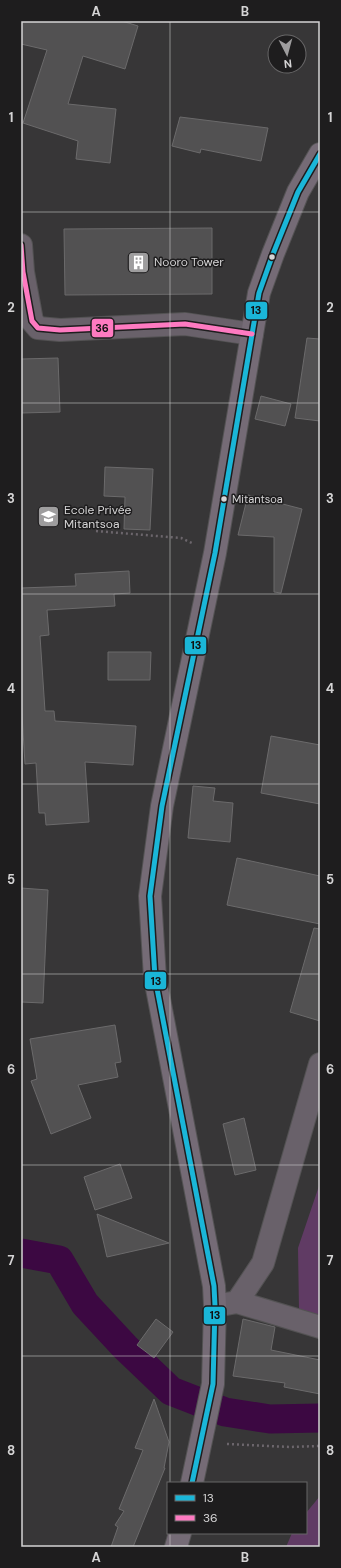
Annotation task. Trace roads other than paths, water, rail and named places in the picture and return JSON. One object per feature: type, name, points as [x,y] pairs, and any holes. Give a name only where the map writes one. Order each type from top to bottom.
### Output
[{"type":"main road","points":[[192,1482],[213,1384],[215,1306],[214,1286],[155,978],[150,896],[162,806],[215,553],[259,293],[298,192],[320,154]]},
{"type":"main road","points":[[176,1547],[180,1534]]},
{"type":"street","points":[[21,245],[23,272],[32,321],[38,328],[60,330],[185,324],[252,334]]},
{"type":"street","points":[[237,1302],[263,1263],[320,1064]]},
{"type":"street","points":[[215,1306],[237,1302],[320,1327]]},
{"type":"waterway","points":[[21,1253],[59,1260],[85,1304],[125,1347],[171,1391],[225,1412],[270,1419],[320,1418]]},
{"type":"place","name":"Nooro Tower","points":[[138,262]]},
{"type":"place","name":"Mitantsoa","points":[[224,499]]},
{"type":"place","name":"Ecole Privée Mitantsoa","points":[[48,517]]}]
